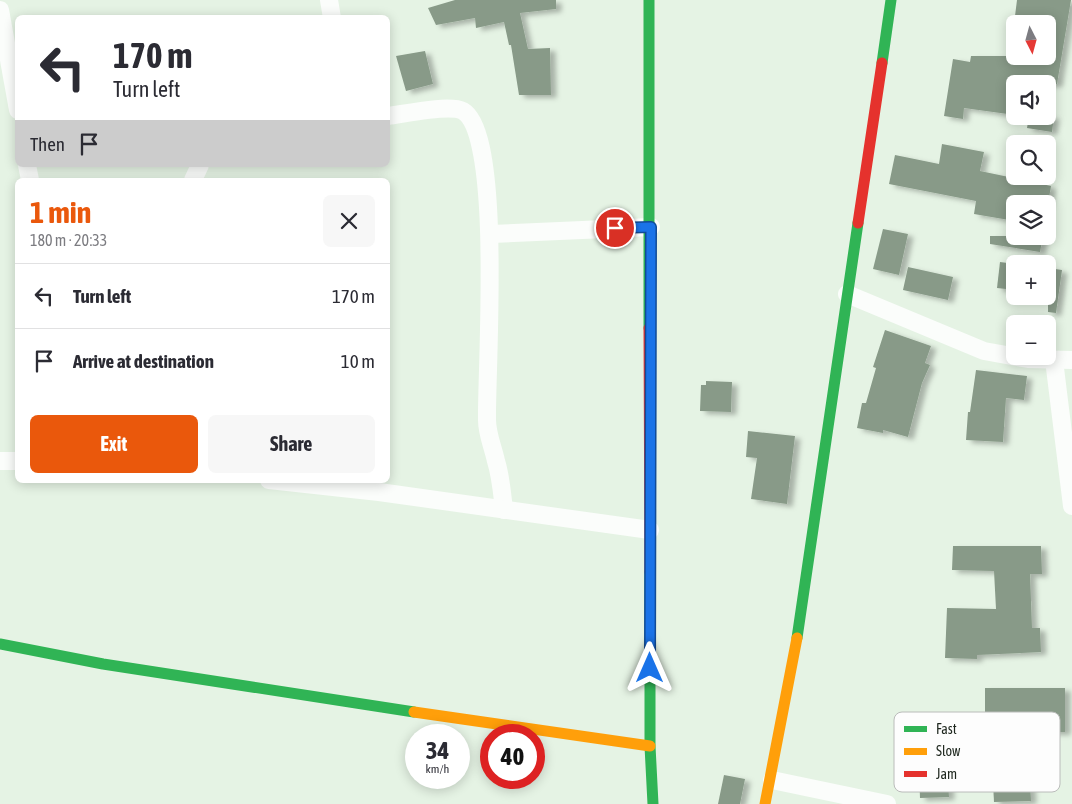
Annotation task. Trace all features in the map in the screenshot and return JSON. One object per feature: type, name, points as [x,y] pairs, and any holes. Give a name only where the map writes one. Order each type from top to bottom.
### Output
[{"type":"street","points":[[329,0],[332,15]]},
{"type":"street","points":[[649,0],[651,227],[650,746],[653,804]]},
{"type":"street","points":[[766,804],[791,677],[891,0]]},
{"type":"street","points":[[0,10],[15,93]]},
{"type":"street","points":[[390,116],[444,109],[462,111],[473,122],[479,138],[491,234],[487,422],[500,481],[504,510]]},
{"type":"street","points":[[491,234],[651,227]]},
{"type":"street","points":[[848,294],[984,352],[1028,360],[1063,360],[1072,506]]},
{"type":"street","points":[[0,461],[15,461]]},
{"type":"street","points":[[296,483],[379,492],[650,530]]},
{"type":"street","points":[[0,644],[103,664],[348,703],[650,746]]},
{"type":"street","points":[[772,780],[887,804]]},
{"type":"building","points":[[455,0],[556,0],[556,9],[520,13],[528,49],[550,48],[551,95],[519,95],[511,45],[509,45],[504,22],[476,28],[475,18],[436,25],[428,8]]},
{"type":"building","points":[[1017,0],[1071,0],[1057,84],[1056,75],[1006,75],[1006,114],[964,108],[963,119],[944,116],[953,59],[970,62],[971,56],[1006,56],[1006,65],[1056,65],[1056,15],[1015,15]]},
{"type":"building","points":[[425,51],[433,84],[406,91],[396,56]]},
{"type":"building","points":[[1028,125],[1053,125],[1052,132],[1027,128]]},
{"type":"building","points":[[942,144],[984,152],[980,171],[1006,176],[1006,185],[1051,186],[1050,195],[1006,195],[1006,219],[974,214],[976,201],[889,184],[895,155],[939,164]]},
{"type":"building","points":[[883,229],[908,234],[899,275],[873,269]]},
{"type":"building","points":[[990,236],[1006,236],[1006,245],[1041,245],[1040,252],[990,244]]},
{"type":"building","points":[[1000,262],[1006,263],[1006,289],[997,288]]},
{"type":"building","points":[[908,267],[953,277],[948,300],[903,290]]},
{"type":"building","points":[[1056,269],[1062,270],[1056,313],[1048,312],[1048,305],[1056,305]]},
{"type":"building","points":[[885,330],[931,346],[925,363],[930,365],[922,383],[908,437],[883,430],[883,433],[857,428],[862,403],[866,403],[876,368],[873,367]]},
{"type":"building","points":[[976,370],[1027,376],[1024,400],[1006,398],[1003,442],[966,440],[968,412],[970,412]]},
{"type":"building","points":[[706,381],[732,382],[731,412],[700,411],[701,385],[706,385]]},
{"type":"building","points":[[748,431],[795,436],[787,504],[751,499],[757,458],[746,457]]},
{"type":"building","points":[[953,546],[1041,546],[1042,574],[1030,574],[1032,628],[1040,628],[1041,652],[977,655],[977,659],[945,658],[947,608],[996,609],[994,571],[952,570]]},
{"type":"building","points":[[985,688],[1065,688],[1065,732],[1060,732],[1060,712],[985,712]]},
{"type":"building","points":[[724,775],[745,779],[740,804],[718,804]]},
{"type":"building","points":[[920,792],[949,792],[949,797],[920,798]]},
{"type":"building","points":[[993,792],[1031,792],[1031,801],[994,802]]},
{"type":"traffic: fast","points":[[649,0],[649,328]]},
{"type":"traffic: fast","points":[[882,63],[891,0]]},
{"type":"traffic: fast","points":[[797,638],[858,223]]},
{"type":"traffic: fast","points":[[650,572],[650,746],[653,804]]},
{"type":"traffic: fast","points":[[0,644],[103,664],[414,712]]},
{"type":"traffic: slow","points":[[765,804],[797,638]]},
{"type":"traffic: slow","points":[[414,712],[650,746]]},
{"type":"traffic: jam","points":[[858,223],[882,63]]},
{"type":"traffic: jam","points":[[649,328],[650,572]]},
{"type":"route","points":[[615,228],[651,227],[650,668]]}]
